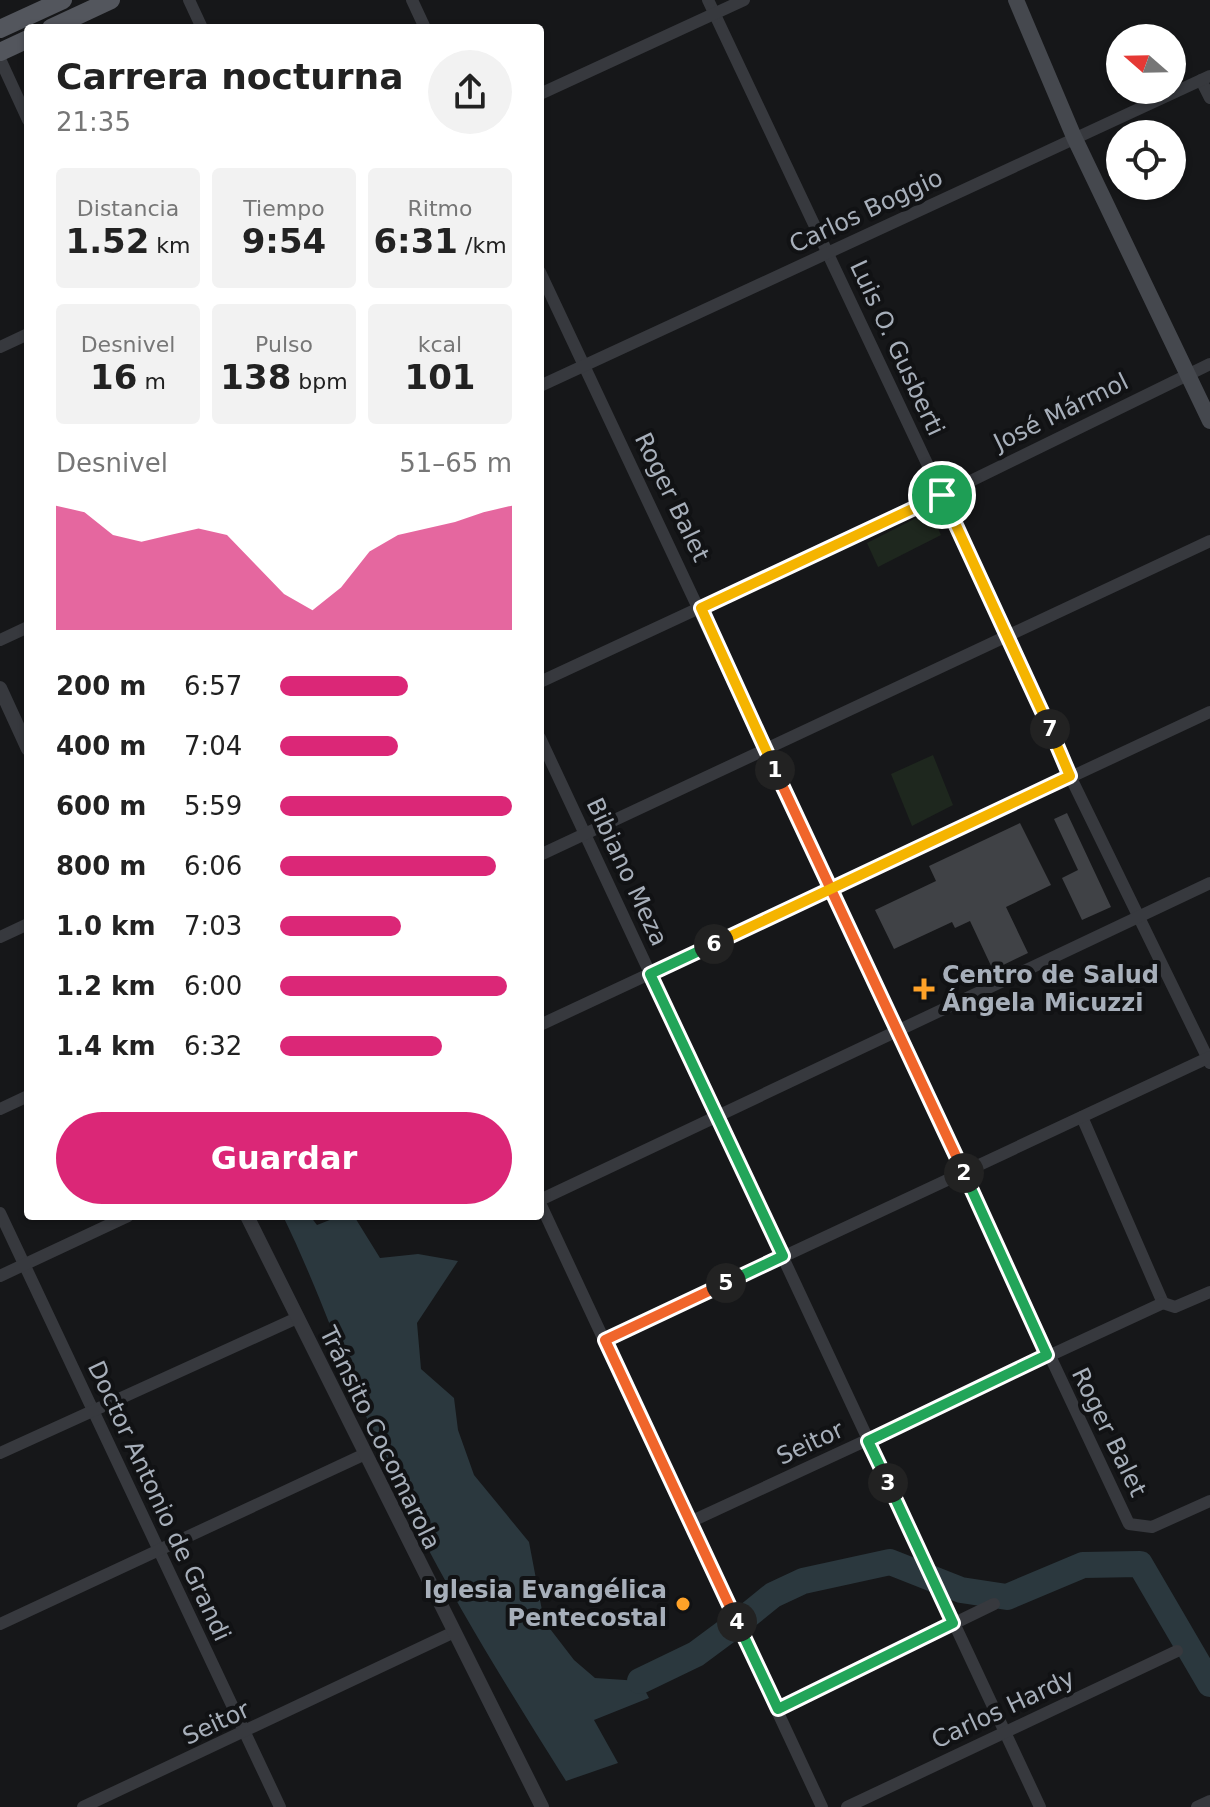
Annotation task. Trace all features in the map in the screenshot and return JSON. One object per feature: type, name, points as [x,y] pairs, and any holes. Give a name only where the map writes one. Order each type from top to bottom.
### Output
[{"type":"main road","points":[[0,29],[63,0]]},
{"type":"main road","points":[[60,24],[111,0]]},
{"type":"main road","points":[[1023,2],[1074,137],[1210,421]]},
{"type":"main road","points":[[0,52],[24,41]]},
{"type":"street","points":[[189,0],[200,24]]},
{"type":"street","points":[[412,0],[423,24]]},
{"type":"street","name":"Luis O. Gusberti","points":[[708,0],[1009,637],[1070,776],[1209,1060]]},
{"type":"street","points":[[544,92],[744,0]]},
{"type":"street","points":[[0,59],[24,111]]},
{"type":"street","points":[[1206,78],[1210,98]]},
{"type":"street","name":"Carlos Boggio","points":[[544,384],[1206,78]]},
{"type":"street","name":"Roger Balet","points":[[544,280],[701,608],[829,892],[1129,1524],[1152,1527],[1210,1501]]},
{"type":"street","points":[[0,347],[24,336]]},
{"type":"street","name":"José Mármol","points":[[544,680],[942,495],[1210,364]]},
{"type":"street","points":[[544,853],[1210,541]]},
{"type":"street","points":[[0,640],[24,629]]},
{"type":"street","points":[[0,688],[24,740]]},
{"type":"street","points":[[544,1023],[1210,712]]},
{"type":"street","name":"Bibiano Meza","points":[[544,747],[1040,1807]]},
{"type":"street","points":[[544,1199],[1210,883]]},
{"type":"street","points":[[0,937],[24,926]]},
{"type":"street","points":[[605,1340],[1209,1060]]},
{"type":"street","points":[[0,1109],[24,1098]]},
{"type":"street","points":[[1082,1117],[1163,1303]]},
{"type":"street","points":[[544,1210],[822,1807]]},
{"type":"street","name":"Doctor Antonio de Grandi","points":[[0,1213],[280,1807]]},
{"type":"street","points":[[0,1276],[120,1220]]},
{"type":"street","name":"Tránsito Cocomarola","points":[[249,1220],[363,1455],[542,1807]]},
{"type":"street","name":"Seitor","points":[[690,1522],[1163,1303],[1175,1307],[1210,1292]]},
{"type":"street","points":[[0,1453],[297,1318]]},
{"type":"street","points":[[0,1624],[363,1455]]},
{"type":"street","points":[[778,1709],[994,1604]]},
{"type":"street","name":"Seitor","points":[[83,1807],[246,1734],[452,1633]]},
{"type":"street","name":"Carlos Hardy","points":[[847,1807],[1177,1651]]},
{"type":"street","points":[[1197,1807],[1210,1801]]},
{"type":"shaded area","points":[[930,511],[941,535],[878,567],[867,543]]},
{"type":"shaded area","points":[[933,755],[953,805],[912,826],[891,774]]},
{"type":"shaded area","points":[[285,1220],[313,1220],[317,1225],[330,1220],[356,1220],[380,1258],[418,1254],[458,1261],[417,1323],[421,1369],[454,1398],[458,1430],[474,1475],[529,1542],[544,1621],[574,1660],[595,1678],[640,1681],[649,1698],[594,1720],[618,1763],[566,1781],[448,1585],[412,1518]]},
{"type":"building","points":[[1067,813],[1111,907],[1082,920],[1062,878],[1078,870],[1054,819]]},
{"type":"building","points":[[1020,823],[1051,885],[1006,907],[1028,953],[993,970],[970,921],[955,928],[952,922],[894,949],[875,910],[936,881],[929,866]]},
{"type":"waterway","points":[[747,1616],[773,1595],[803,1581],[890,1562],[961,1590],[1007,1597],[1083,1565],[1140,1564],[1210,1684]]},
{"type":"waterway","points":[[640,1681],[696,1654],[727,1631]]},
{"type":"place","name":"Centro de Salud Ángela Micuzzi","points":[[924,989]]},
{"type":"place","name":"Iglesia Evangélica Pentecostal","points":[[683,1604]]},
{"type":"route","points":[[942,495],[701,608],[829,892],[1047,1355],[868,1441],[953,1623],[778,1709],[605,1340],[783,1256],[650,974],[829,892],[1070,776],[942,495]]}]
